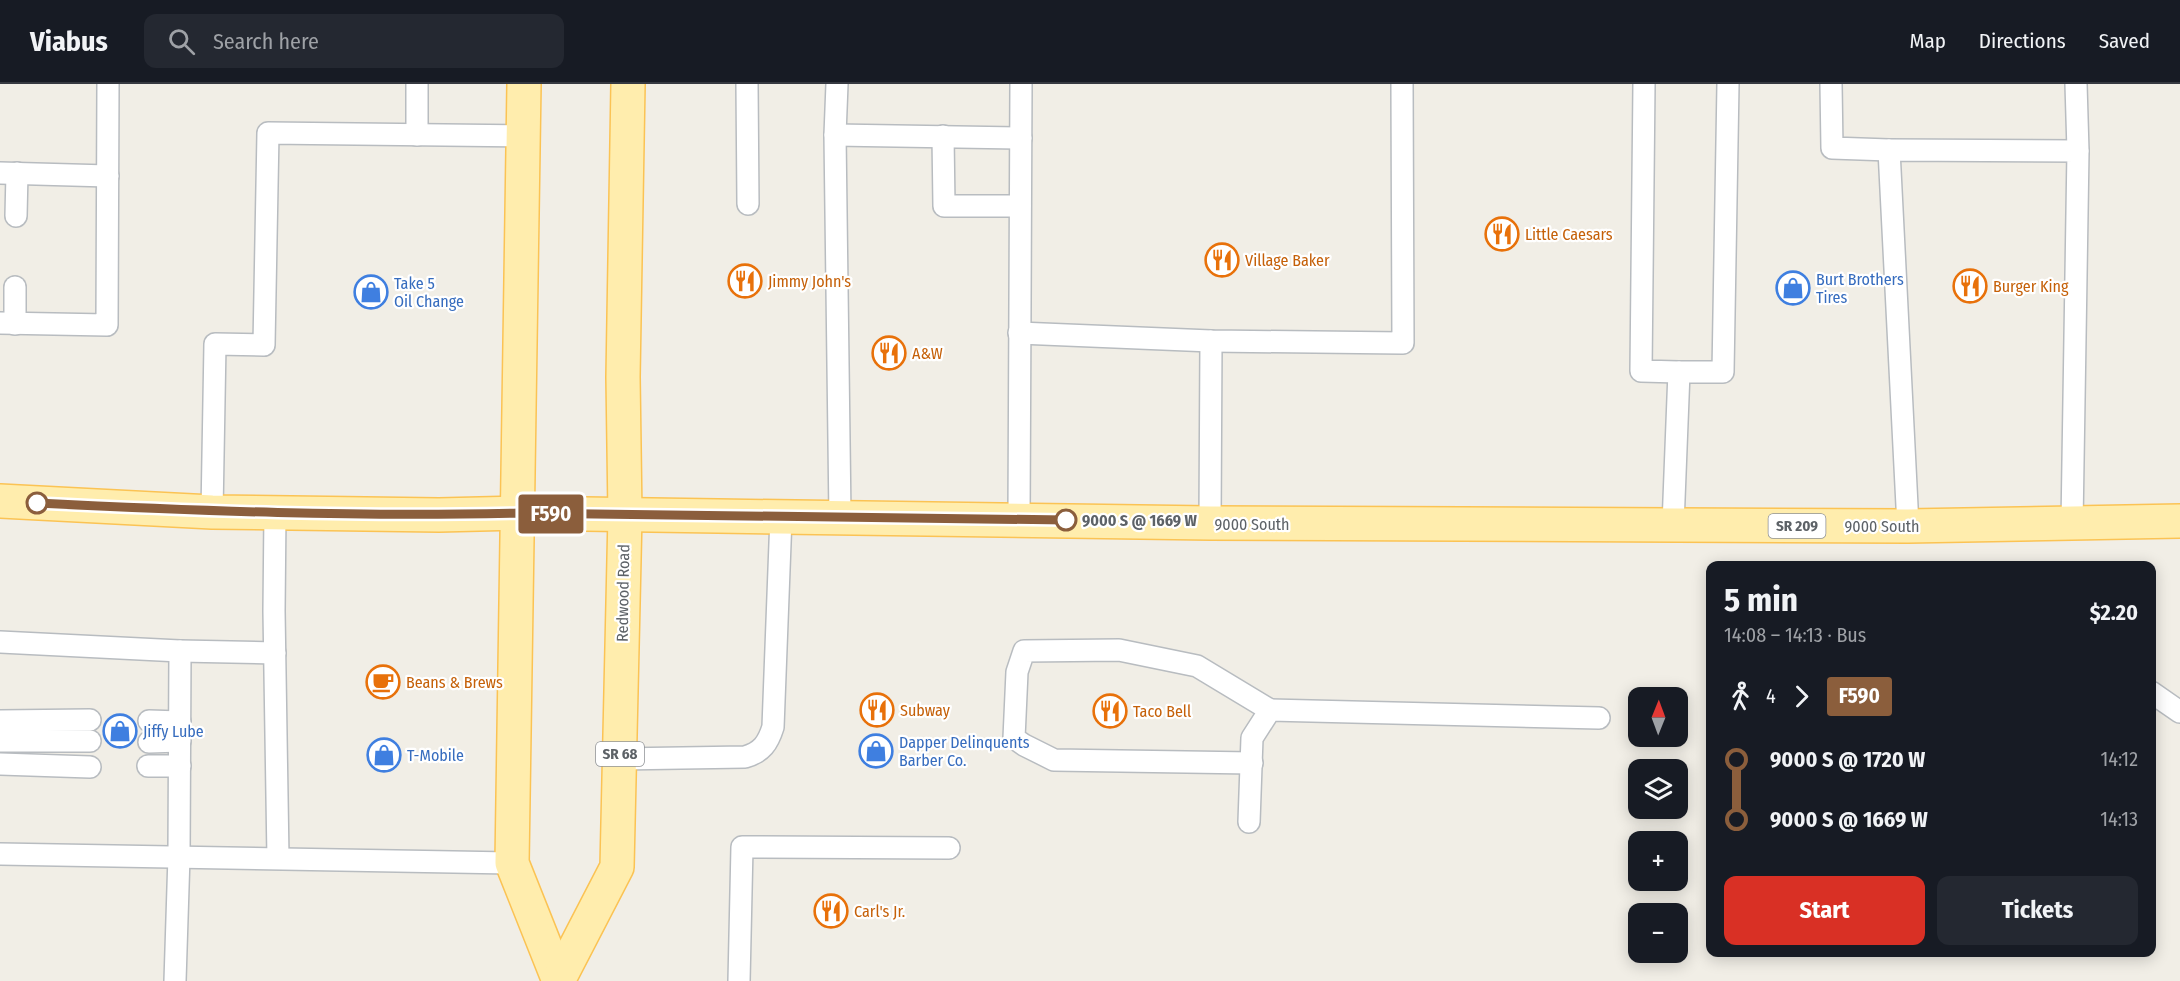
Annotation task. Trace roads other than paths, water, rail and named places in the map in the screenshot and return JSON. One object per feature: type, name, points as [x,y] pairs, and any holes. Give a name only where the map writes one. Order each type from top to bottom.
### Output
[{"type":"main road","name":"Redwood Road","points":[[524,84],[512,863],[559,980]]},
{"type":"main road","name":"Redwood Road","points":[[559,980],[617,867],[625,514],[623,377],[628,84]]},
{"type":"main road","name":"9000 South","points":[[0,501],[212,512],[439,515],[625,514],[1210,524],[1908,526],[2180,521]]},
{"type":"lane","points":[[15,287],[7,323],[107,325],[108,84]]},
{"type":"lane","points":[[417,84],[417,135]]},
{"type":"lane","points":[[747,84],[747,204]]},
{"type":"lane","points":[[837,84],[835,135],[840,517]]},
{"type":"lane","points":[[1019,520],[1021,84]]},
{"type":"lane","points":[[1019,333],[1211,341],[1403,344],[1402,84]]},
{"type":"lane","points":[[1644,84],[1641,371],[1678,372],[1723,372],[1728,84]]},
{"type":"lane","points":[[1832,84],[1832,148],[2078,151]]},
{"type":"lane","points":[[2072,524],[2078,151],[2076,84]]},
{"type":"lane","points":[[212,512],[215,344],[264,345],[268,133],[524,136]]},
{"type":"lane","points":[[835,135],[1021,138]]},
{"type":"lane","points":[[943,136],[944,206],[1020,206]]},
{"type":"lane","points":[[1889,150],[1908,526]]},
{"type":"lane","points":[[16,216],[8,173],[108,176]]},
{"type":"lane","points":[[1210,524],[1211,341]]},
{"type":"lane","points":[[1673,525],[1678,372]]},
{"type":"lane","points":[[275,513],[278,858]]},
{"type":"lane","points":[[619,759],[746,757],[758,753],[769,741],[773,727],[781,517]]},
{"type":"lane","points":[[0,642],[180,651],[275,652]]},
{"type":"lane","points":[[1252,762],[1054,760],[1024,746],[1014,738],[1017,672],[1024,651],[1119,650],[1197,666],[1270,710],[1599,718]]},
{"type":"lane","points":[[175,981],[179,856],[180,651]]},
{"type":"lane","points":[[2156,695],[2180,712]]},
{"type":"lane","points":[[1249,822],[1252,738],[1270,710]]},
{"type":"lane","points":[[0,720],[90,731],[0,741]]},
{"type":"lane","points":[[149,721],[180,732]]},
{"type":"lane","points":[[149,742],[180,732]]},
{"type":"lane","points":[[0,764],[90,766]]},
{"type":"lane","points":[[148,766],[180,766]]},
{"type":"lane","points":[[739,981],[742,847],[949,848]]},
{"type":"lane","points":[[0,854],[512,863]]},
{"type":"place","name":"Little Caesars","points":[[1502,234]]},
{"type":"place","name":"Village Baker","points":[[1222,260]]},
{"type":"place","name":"Jimmy John's","points":[[745,281]]},
{"type":"place","name":"Burger King","points":[[1970,286]]},
{"type":"place","name":"Burt Brothers Tires","points":[[1793,288]]},
{"type":"place","name":"Take 5 Oil Change","points":[[371,292]]},
{"type":"place","name":"A&W","points":[[889,353]]},
{"type":"place","name":"9000 S @ 1669 W","points":[[1066,520]]},
{"type":"place","name":"Beans & Brews","points":[[383,682]]},
{"type":"place","name":"Subway","points":[[877,710]]},
{"type":"place","name":"Taco Bell","points":[[1110,711]]},
{"type":"place","name":"Jiffy Lube","points":[[120,731]]},
{"type":"place","name":"Dapper Delinquents Barber Co.","points":[[876,751]]},
{"type":"place","name":"T-Mobile","points":[[384,755]]},
{"type":"place","name":"Carl's Jr.","points":[[831,911]]}]
